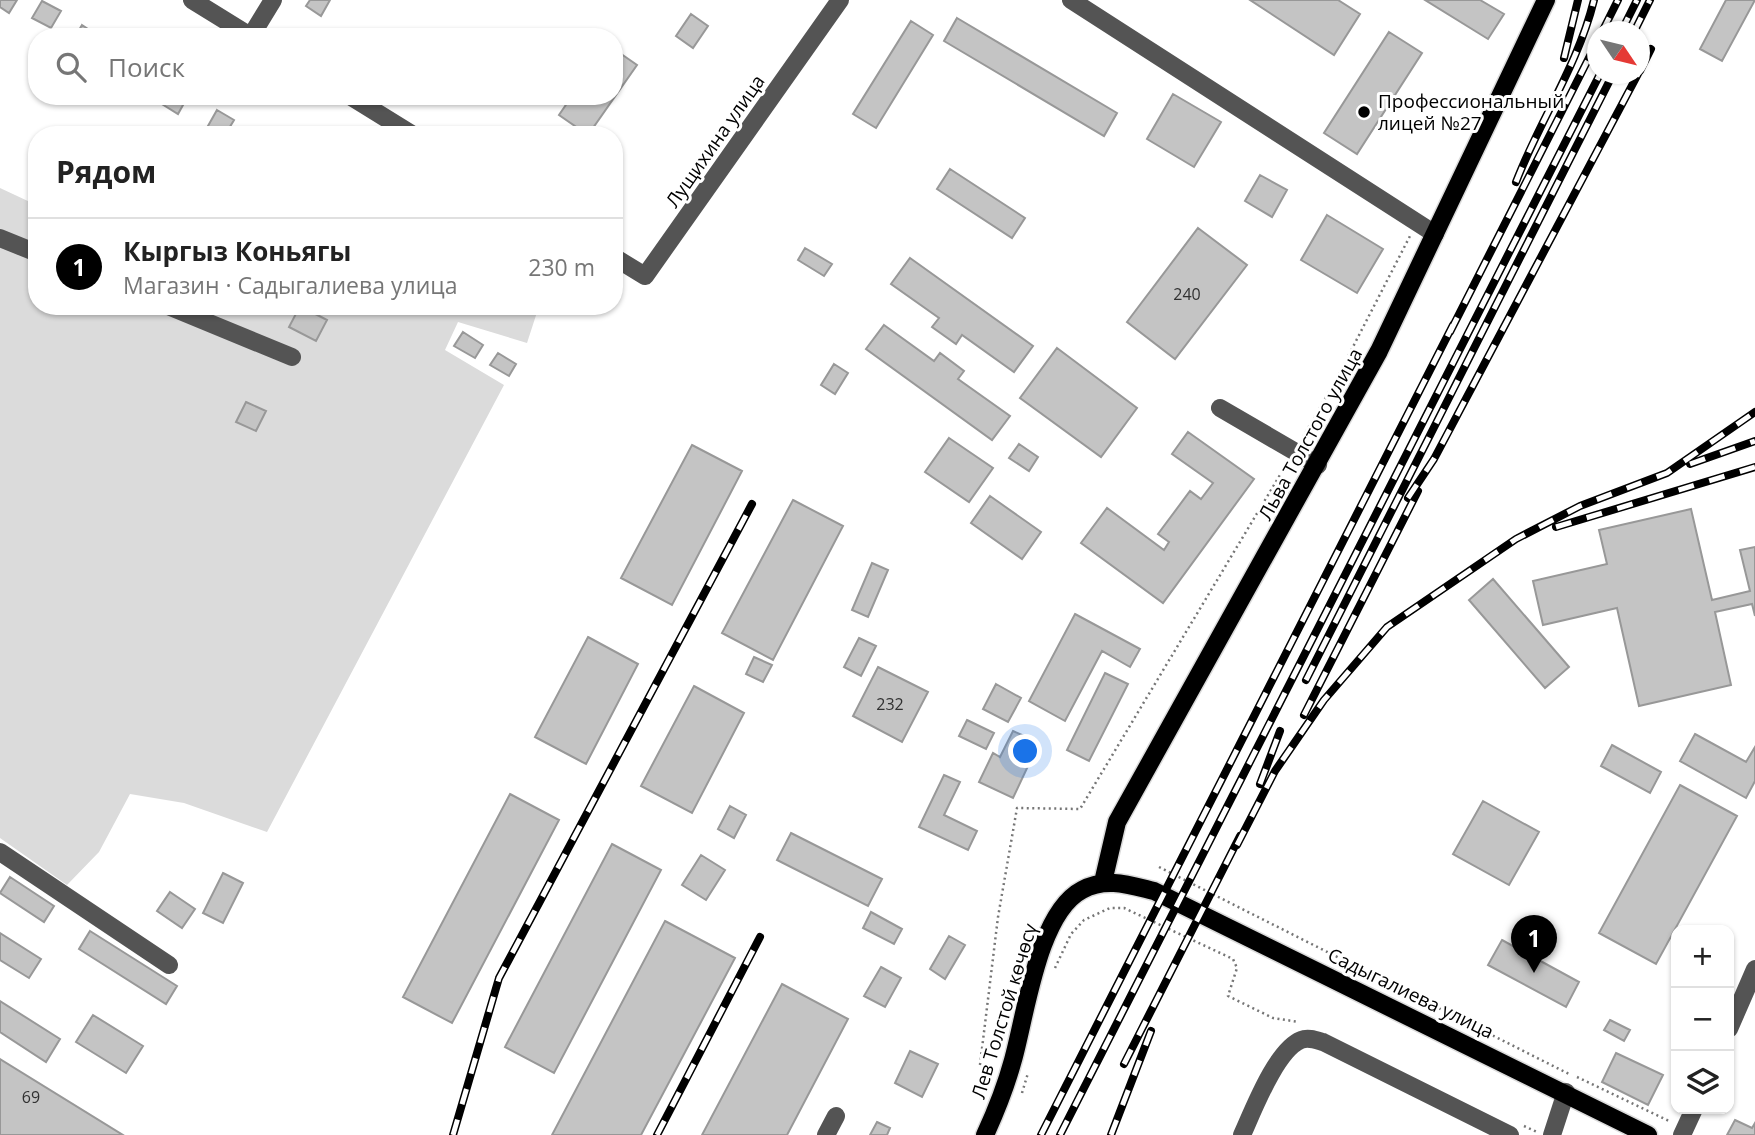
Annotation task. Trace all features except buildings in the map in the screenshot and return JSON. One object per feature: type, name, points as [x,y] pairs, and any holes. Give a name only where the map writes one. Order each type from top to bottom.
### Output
[{"type":"main road","name":"Льва Толстого улица","points":[[1103,882],[1117,822],[1318,466],[1379,351],[1546,0]]},
{"type":"main road","name":"Садыгалиева улица","points":[[1103,882],[1154,891],[1566,1092],[1648,1135]]},
{"type":"main road","name":"Лев Толстой көчөсү","points":[[985,1135],[1013,1060],[1050,926],[1066,901],[1082,890],[1103,882]]},
{"type":"street","points":[[192,0],[239,28]]},
{"type":"street","points":[[257,28],[273,0]]},
{"type":"street","name":"Лущихина улица","points":[[623,263],[645,276],[840,0]]},
{"type":"street","points":[[1071,0],[1435,234]]},
{"type":"street","points":[[365,105],[398,126]]},
{"type":"street","points":[[0,238],[28,249]]},
{"type":"street","points":[[190,315],[292,357]]},
{"type":"street","points":[[1220,408],[1318,466]]},
{"type":"street","points":[[0,852],[169,965]]},
{"type":"street","points":[[1734,1017],[1755,969]]},
{"type":"street","points":[[1242,1135],[1272,1074],[1299,1040],[1309,1038],[1510,1135]]},
{"type":"street","points":[[1552,1135],[1566,1092]]},
{"type":"street","points":[[1684,1132],[1692,1114]]},
{"type":"street","points":[[826,1135],[836,1116]]},
{"type":"path","points":[[1299,443],[1338,376],[1418,222]]},
{"type":"path","points":[[980,1065],[998,916],[1017,808],[1080,809],[1286,465]]},
{"type":"path","points":[[1159,867],[1684,1132]]},
{"type":"path","points":[[1054,970],[1072,934],[1084,920],[1097,912],[1124,908],[1233,958],[1237,968],[1228,996]]},
{"type":"path","points":[[1018,1103],[1030,1068]]},
{"type":"shaded area","points":[[0,188],[28,201],[28,315],[536,315],[527,343],[458,322],[445,350],[504,385],[267,832],[184,803],[130,794],[99,852],[67,885],[0,838]]},
{"type":"railway","points":[[1564,58],[1578,0]]},
{"type":"railway","points":[[1516,182],[1569,70],[1594,0]]},
{"type":"railway","points":[[1608,21],[1618,0]]},
{"type":"railway","points":[[1626,21],[1637,0]]},
{"type":"railway","points":[[1640,21],[1650,0]]},
{"type":"railway","points":[[1450,332],[1587,62]]},
{"type":"railway","points":[[1060,1135],[1595,84]]},
{"type":"railway","points":[[1306,680],[1608,84]]},
{"type":"railway","points":[[1408,498],[1434,459],[1633,84]]},
{"type":"railway","points":[[1041,1135],[1453,325]]},
{"type":"railway","points":[[1237,845],[1275,771],[1324,700],[1387,627],[1516,539],[1580,506],[1667,473],[1755,412]]},
{"type":"railway","points":[[1690,464],[1755,441]]},
{"type":"railway","points":[[1556,527],[1755,467]]},
{"type":"railway","points":[[1304,715],[1418,491]]},
{"type":"railway","points":[[453,1135],[499,978],[752,504]]},
{"type":"railway","points":[[1260,784],[1280,731]]},
{"type":"railway","points":[[1124,1064],[1240,836]]},
{"type":"railway","points":[[657,1135],[760,937]]},
{"type":"railway","points":[[1111,1135],[1151,1031]]},
{"type":"place","name":"Профессиональный лицей №27","points":[[1364,112]]},
{"type":"place","name":"Кыргыз Коньягы","points":[[1534,973]]}]
